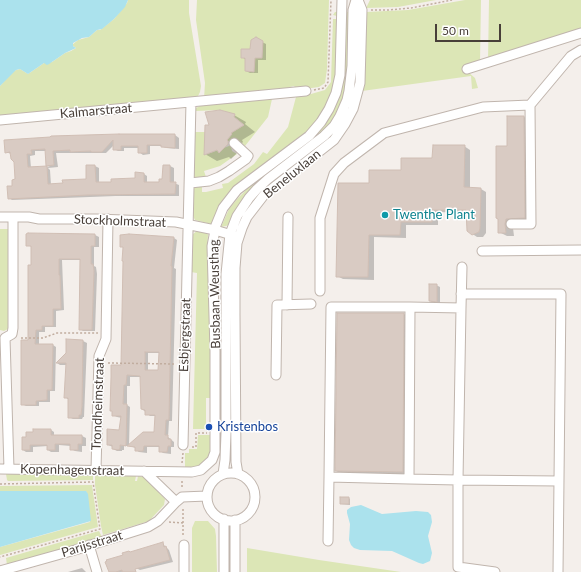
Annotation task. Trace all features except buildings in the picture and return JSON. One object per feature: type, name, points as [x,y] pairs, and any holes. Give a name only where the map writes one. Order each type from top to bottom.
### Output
[{"type":"street","name":"Busbaan Weusthag","points":[[182,472],[201,470],[212,460],[215,452],[215,351],[212,246],[217,220],[223,208],[237,190],[309,136],[321,122],[329,109],[338,88],[340,75],[342,0]]},
{"type":"street","name":"Beneluxlaan","points":[[234,236],[264,195],[334,140],[353,109],[360,83],[362,10],[357,0]]},
{"type":"street","name":"Beneluxlaan","points":[[223,474],[226,433],[226,274],[237,216],[257,189],[324,136],[334,126],[340,116],[349,91],[352,66],[353,10],[357,0]]},
{"type":"street","points":[[467,69],[581,33]]},
{"type":"street","points":[[511,224],[531,224],[530,105],[570,56],[581,50]]},
{"type":"street","name":"Kalmarstraat","points":[[0,120],[306,91]]},
{"type":"street","points":[[189,224],[192,102]]},
{"type":"street","points":[[320,291],[320,218],[334,174],[344,163],[384,133],[483,107],[530,105]]},
{"type":"street","points":[[190,183],[209,181],[219,177],[248,156],[234,143]]},
{"type":"street","name":"Stockholmstraat","points":[[0,217],[29,216],[39,219],[108,219],[176,222],[215,230],[234,236]]},
{"type":"street","points":[[5,469],[5,335],[13,328],[13,217]]},
{"type":"street","points":[[287,305],[288,217]]},
{"type":"street","name":"Trondheimstraat","points":[[96,470],[98,356],[106,339],[108,219]]},
{"type":"street","name":"Esbjergstraat","points":[[185,448],[184,365],[189,224]]},
{"type":"street","name":"Beneluxlaan","points":[[234,236],[237,243],[235,268],[236,462],[238,474]]},
{"type":"street","points":[[482,251],[581,250]]},
{"type":"street","points":[[462,267],[458,567],[495,572]]},
{"type":"street","points":[[462,294],[561,294],[558,572]]},
{"type":"street","points":[[276,375],[277,305],[311,304]]},
{"type":"street","points":[[328,541],[331,307],[461,308]]},
{"type":"street","points":[[409,479],[410,307]]},
{"type":"street","name":"Kopenhagenstraat","points":[[5,469],[182,472]]},
{"type":"street","points":[[144,471],[179,500],[207,496]]},
{"type":"street","points":[[223,474],[238,474],[246,478],[252,484],[254,490],[255,498],[250,511],[243,517],[235,520],[224,519],[216,516],[211,510],[207,496],[208,489],[213,480],[223,474]]},
{"type":"street","points":[[328,477],[559,481]]},
{"type":"street","name":"Parijsstraat","points":[[0,571],[148,527],[158,520],[179,500]]},
{"type":"street","points":[[224,519],[224,572]]},
{"type":"street","points":[[235,520],[235,572]]},
{"type":"street","points":[[89,545],[97,572]]},
{"type":"street","points":[[184,545],[184,572]]},
{"type":"path","points":[[306,91],[322,89],[328,82],[331,0]]},
{"type":"path","points":[[362,10],[411,8],[452,0]]},
{"type":"path","points":[[5,335],[18,338],[43,338],[57,333],[106,333]]},
{"type":"path","points":[[98,362],[184,365]]},
{"type":"path","points":[[185,448],[196,447],[196,434],[215,433]]},
{"type":"path","points":[[0,484],[94,482],[100,529],[0,557]]},
{"type":"path","points":[[179,500],[183,523],[184,545]]},
{"type":"path","points":[[158,520],[183,523]]},
{"type":"green space","points":[[128,0],[189,0],[189,13],[201,86],[197,98],[0,117],[0,86],[13,71],[20,69],[28,74],[44,63],[52,62],[65,53],[76,48],[72,45],[78,40],[89,37],[114,19]]},
{"type":"green space","points":[[197,0],[329,0],[327,69],[325,83],[319,87],[297,90],[294,86],[290,87],[289,90],[204,99],[205,83],[196,20]]},
{"type":"green space","points":[[370,0],[436,0],[398,7],[366,8]]},
{"type":"green space","points":[[465,0],[481,0],[480,63],[468,72],[475,78],[478,88],[472,89],[471,76],[362,91],[366,12],[408,10]]},
{"type":"green space","points":[[489,0],[581,0],[581,32],[488,61]]},
{"type":"green space","points":[[335,12],[338,12],[336,75],[327,104],[320,116],[302,136],[234,187],[220,206],[211,224],[195,220],[193,216],[193,189],[196,186],[200,186],[202,187],[202,192],[206,192],[223,188],[222,184],[228,183],[254,164],[263,152],[267,154],[288,127],[296,97],[272,99],[268,117],[245,146],[237,140],[231,143],[227,140],[232,134],[231,133],[244,125],[237,119],[221,110],[195,111],[196,108],[202,105],[311,94],[325,90],[331,82],[333,19],[337,19],[337,16],[333,15]]},
{"type":"green space","points":[[346,12],[351,12],[348,87],[332,124],[278,169],[231,224],[221,227],[229,209],[249,186],[321,128],[330,116],[339,98],[344,75]]},
{"type":"green space","points":[[194,132],[205,132],[205,155],[229,146],[231,146],[232,151],[237,154],[220,166],[204,171],[206,177],[196,179],[193,176]]},
{"type":"green space","points":[[0,229],[10,229],[11,324],[8,329],[4,331],[0,330]]},
{"type":"green space","points":[[197,231],[207,232],[208,235],[210,398],[206,398],[206,429],[193,429],[197,273],[191,272],[192,240],[193,234]]},
{"type":"green space","points":[[198,435],[211,435],[208,459],[198,468],[185,468],[185,453],[189,453],[189,449],[197,449]]},
{"type":"green space","points":[[6,474],[93,474],[93,480],[8,481]]},
{"type":"green space","points":[[95,475],[136,476],[135,481],[137,481],[138,476],[143,477],[165,499],[164,505],[149,521],[103,535],[95,485]]},
{"type":"green space","points":[[92,485],[98,527],[0,555],[0,547],[90,522],[86,491],[0,491],[0,486]]},
{"type":"green space","points":[[195,521],[208,521],[215,529],[217,572],[192,572],[192,528]]},
{"type":"green space","points":[[99,531],[102,537],[7,565],[6,558]]},
{"type":"green space","points":[[247,548],[319,560],[401,572],[247,572]]},
{"type":"water","points":[[0,0],[128,0],[125,7],[102,29],[97,30],[89,37],[82,38],[73,43],[73,46],[76,48],[65,53],[47,65],[44,63],[28,74],[20,69],[16,70],[0,86]]},
{"type":"water","points":[[0,491],[86,491],[88,494],[91,521],[0,547]]},
{"type":"water","points":[[361,505],[382,514],[416,511],[428,512],[431,515],[432,522],[428,536],[432,553],[430,561],[423,564],[392,551],[360,550],[354,548],[349,540],[350,524],[347,510],[351,507]]},
{"type":"place","name":"Twenthe Plant","points":[[385,215]]},
{"type":"place","name":"Kristenbos","points":[[209,427]]}]
